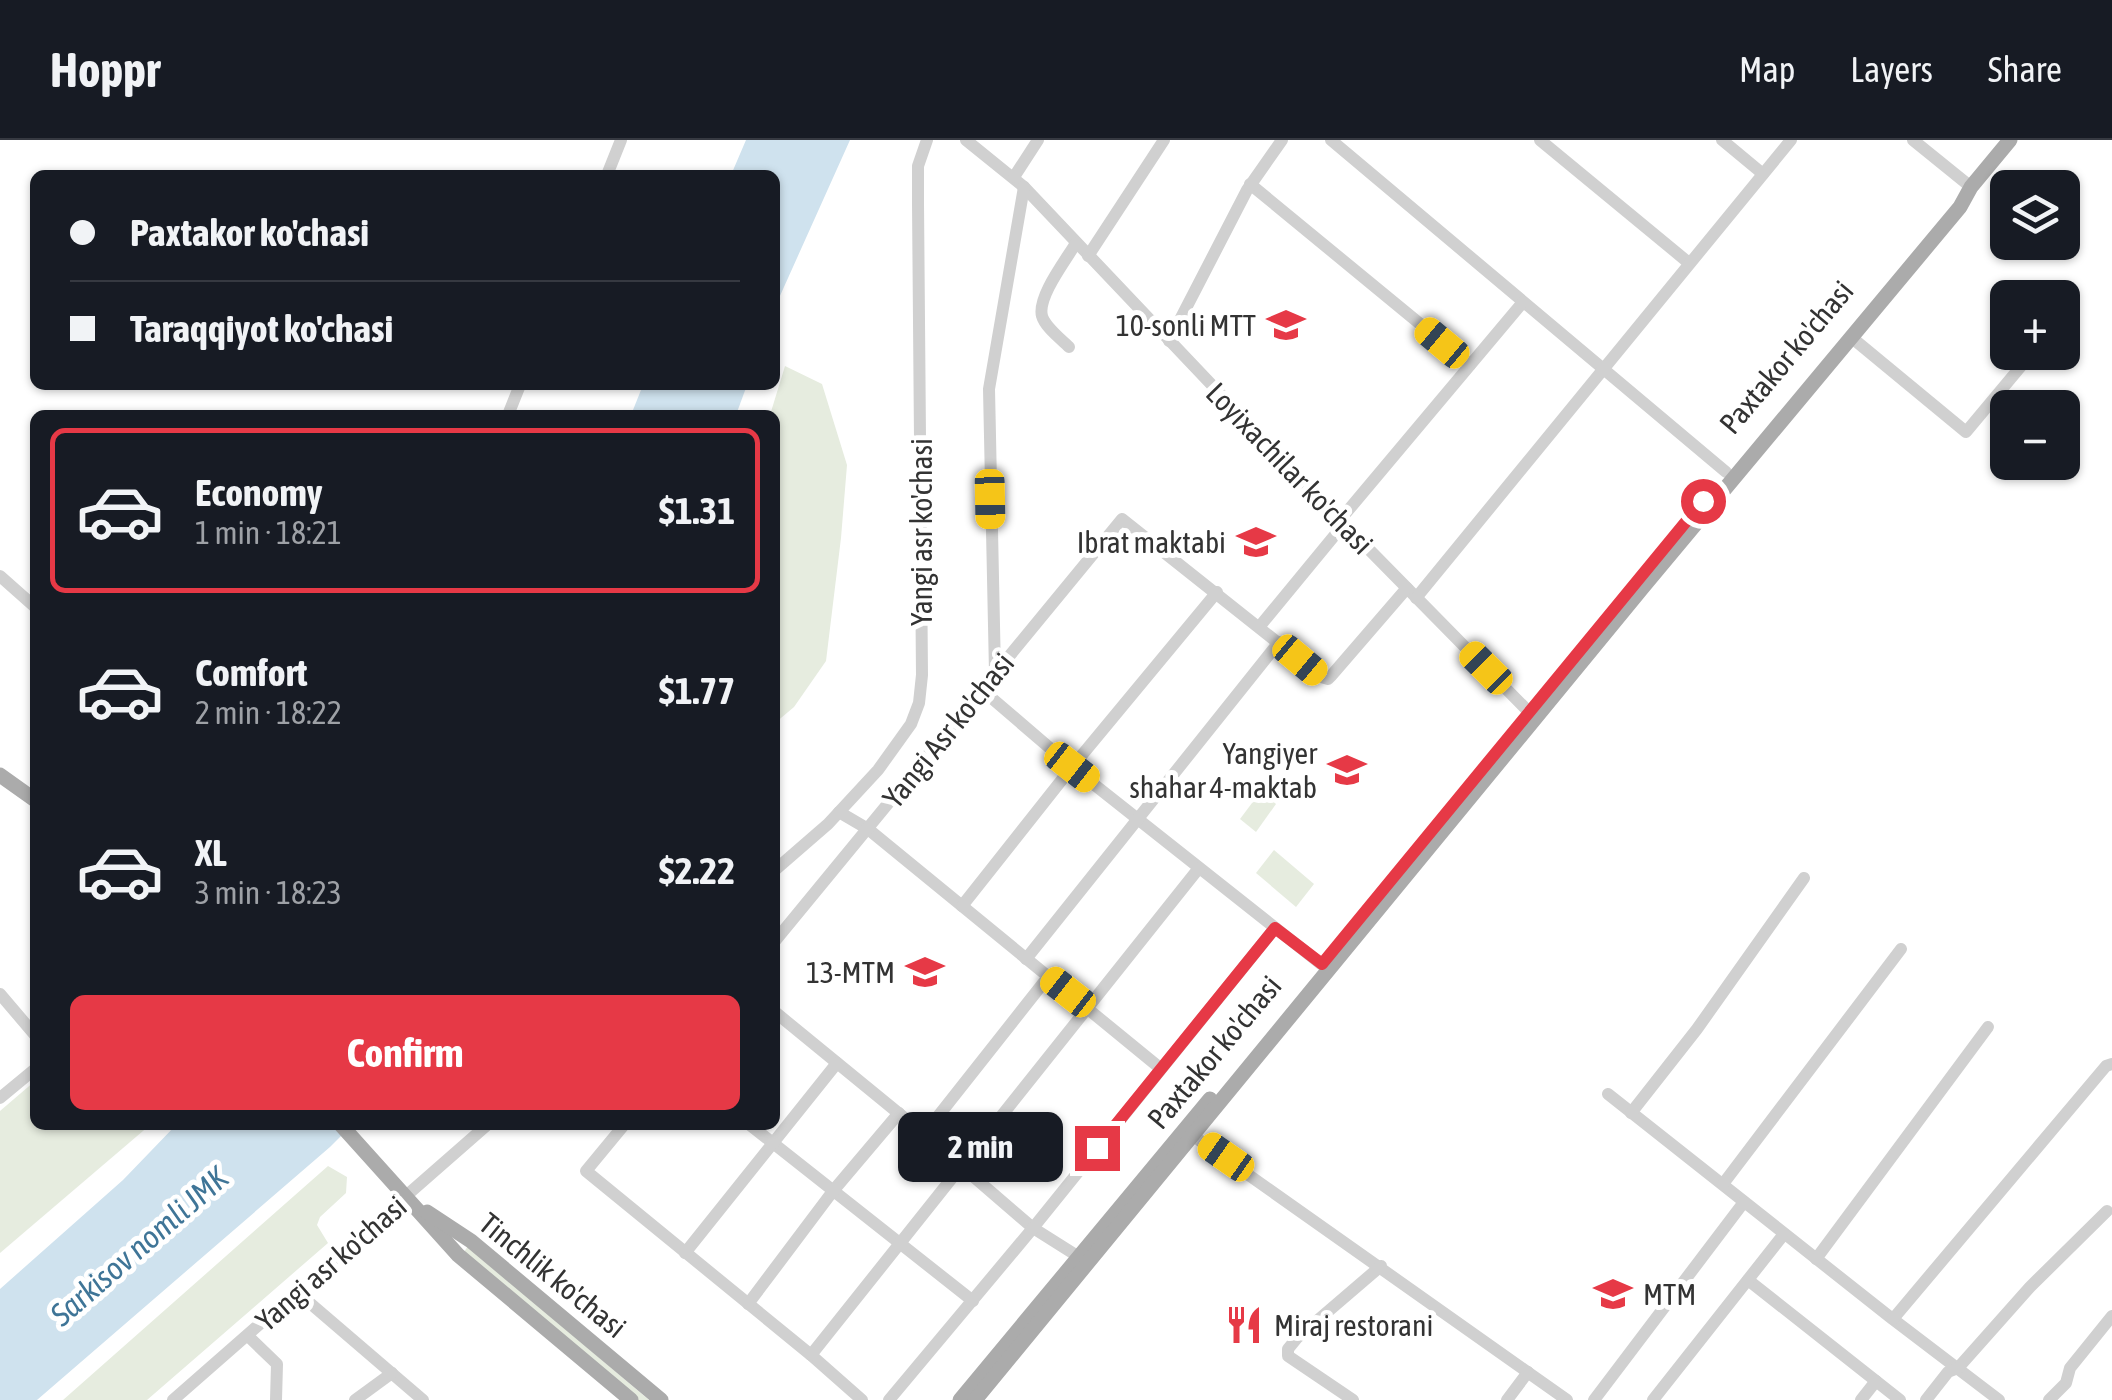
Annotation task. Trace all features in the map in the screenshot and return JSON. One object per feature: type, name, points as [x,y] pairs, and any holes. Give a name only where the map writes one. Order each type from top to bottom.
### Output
[{"type":"main road","name":"Paxtakor ko'chasi","points":[[960,1400],[1078,1257],[1190,1132],[1960,207],[1971,187],[2010,140]]},
{"type":"main road","name":"Paxtakor ko'chasi","points":[[976,1400],[1322,964],[1952,201],[1971,187]]},
{"type":"main road","points":[[0,775],[30,796]]},
{"type":"main road","name":"Tinchlik ko'chasi","points":[[345,1130],[458,1255],[631,1400]]},
{"type":"main road","name":"Tinchlik ko'chasi","points":[[406,1198],[472,1241],[661,1400]]},
{"type":"street","points":[[609,170],[621,140]]},
{"type":"street","name":"Yangi asr ko'chasi","points":[[780,865],[878,770],[911,724],[919,703],[922,675],[918,166],[927,140]]},
{"type":"street","name":"Loyixachilar ko'chasi","points":[[966,140],[1019,182],[1342,522],[1529,712]]},
{"type":"street","points":[[995,672],[989,389],[1019,182],[1038,140]]},
{"type":"street","points":[[1088,256],[1164,140]]},
{"type":"street","points":[[1169,342],[1250,184],[1282,140]]},
{"type":"street","points":[[1331,140],[1726,472]]},
{"type":"street","points":[[1348,154],[1360,140]]},
{"type":"street","points":[[1540,140],[1689,263]]},
{"type":"street","points":[[1722,140],[1762,174]]},
{"type":"street","points":[[962,906],[1217,592],[1322,678],[1328,678],[1412,593],[1791,140]]},
{"type":"street","points":[[1913,140],[1971,187]]},
{"type":"street","points":[[1250,184],[1470,365]]},
{"type":"street","points":[[1069,347],[1041,313],[1044,295],[1076,243]]},
{"type":"street","points":[[1260,626],[1523,302]]},
{"type":"street","points":[[1850,337],[1966,432],[2018,370]]},
{"type":"street","name":"Yangi Asr ko'chasi","points":[[780,935],[1122,519],[1217,592]]},
{"type":"street","points":[[0,576],[30,602]]},
{"type":"street","points":[[1026,959],[1279,642]]},
{"type":"street","points":[[981,688],[1072,767],[1322,964]]},
{"type":"street","points":[[839,812],[868,829],[1160,1068]]},
{"type":"street","points":[[811,1354],[1200,868]]},
{"type":"street","points":[[1632,1113],[1804,878]]},
{"type":"street","points":[[889,1400],[1275,928]]},
{"type":"street","points":[[1723,1184],[1901,949]]},
{"type":"street","points":[[924,1134],[1048,977]]},
{"type":"street","points":[[0,994],[30,1028]]},
{"type":"street","points":[[780,1016],[1033,1228],[1078,1257]]},
{"type":"street","points":[[1816,1259],[1988,1027]]},
{"type":"street","points":[[684,1253],[837,1063]]},
{"type":"street","points":[[1893,1319],[2106,1066],[2112,1064]]},
{"type":"street","points":[[0,1098],[30,1073]]},
{"type":"street","points":[[1608,1094],[1999,1400]]},
{"type":"street","points":[[748,1304],[833,1191],[899,1113]]},
{"type":"street","name":"Yangi asr ko'chasi","points":[[174,1400],[482,1130]]},
{"type":"street","points":[[620,1130],[586,1171],[862,1400]]},
{"type":"street","points":[[756,1130],[973,1301]]},
{"type":"street","points":[[1190,1132],[1567,1400]]},
{"type":"street","points":[[1594,1400],[1744,1202]]},
{"type":"street","points":[[1926,1400],[1948,1372],[1958,1368],[2030,1287],[2107,1211]]},
{"type":"street","points":[[1653,1400],[1784,1234]]},
{"type":"street","points":[[1353,1400],[1288,1356],[1288,1349],[1381,1266]]},
{"type":"street","points":[[1748,1280],[1900,1400]]},
{"type":"street","points":[[297,1292],[423,1400]]},
{"type":"street","points":[[2049,1400],[2066,1384],[2070,1368],[2112,1316]]},
{"type":"street","points":[[248,1336],[277,1364],[276,1400]]},
{"type":"street","points":[[1507,1400],[1528,1372]]},
{"type":"street","points":[[355,1400],[392,1373]]},
{"type":"street","points":[[1861,1400],[1876,1381]]},
{"type":"shaded area","points":[[785,366],[822,384],[847,465],[826,661],[794,707],[780,719],[780,410],[772,410]]},
{"type":"shaded area","points":[[1261,791],[1276,804],[1256,832],[1240,819]]},
{"type":"shaded area","points":[[1274,850],[1314,884],[1296,907],[1256,873]]},
{"type":"shaded area","points":[[30,1085],[30,1130],[144,1130],[0,1253],[0,1111]]},
{"type":"shaded area","points":[[328,1166],[347,1177],[346,1193],[320,1217],[317,1225],[328,1243],[147,1400],[63,1400]]},
{"type":"shaded area","points":[[468,1246],[649,1400],[638,1400],[464,1252]]},
{"type":"water","points":[[746,140],[850,140],[780,296],[780,170],[733,170]]},
{"type":"water","points":[[641,390],[745,390],[738,410],[633,410]]},
{"type":"water","name":"Sarkisov nomli JMK","points":[[171,1130],[347,1130],[37,1400],[0,1400],[0,1289],[123,1180]]},
{"type":"place","name":"10-sonli MTT","points":[[1286,325]]},
{"type":"place","name":"Ibrat maktabi","points":[[1256,542]]},
{"type":"place","name":"Yangiyer shahar 4-maktab","points":[[1347,770]]},
{"type":"place","name":"13-MTM","points":[[925,972]]},
{"type":"place","name":"MTM","points":[[1613,1294]]},
{"type":"place","name":"Miraj restorani","points":[[1244,1325]]},
{"type":"route","points":[[1097,1148],[1275,928],[1322,964],[1703,501]]}]
